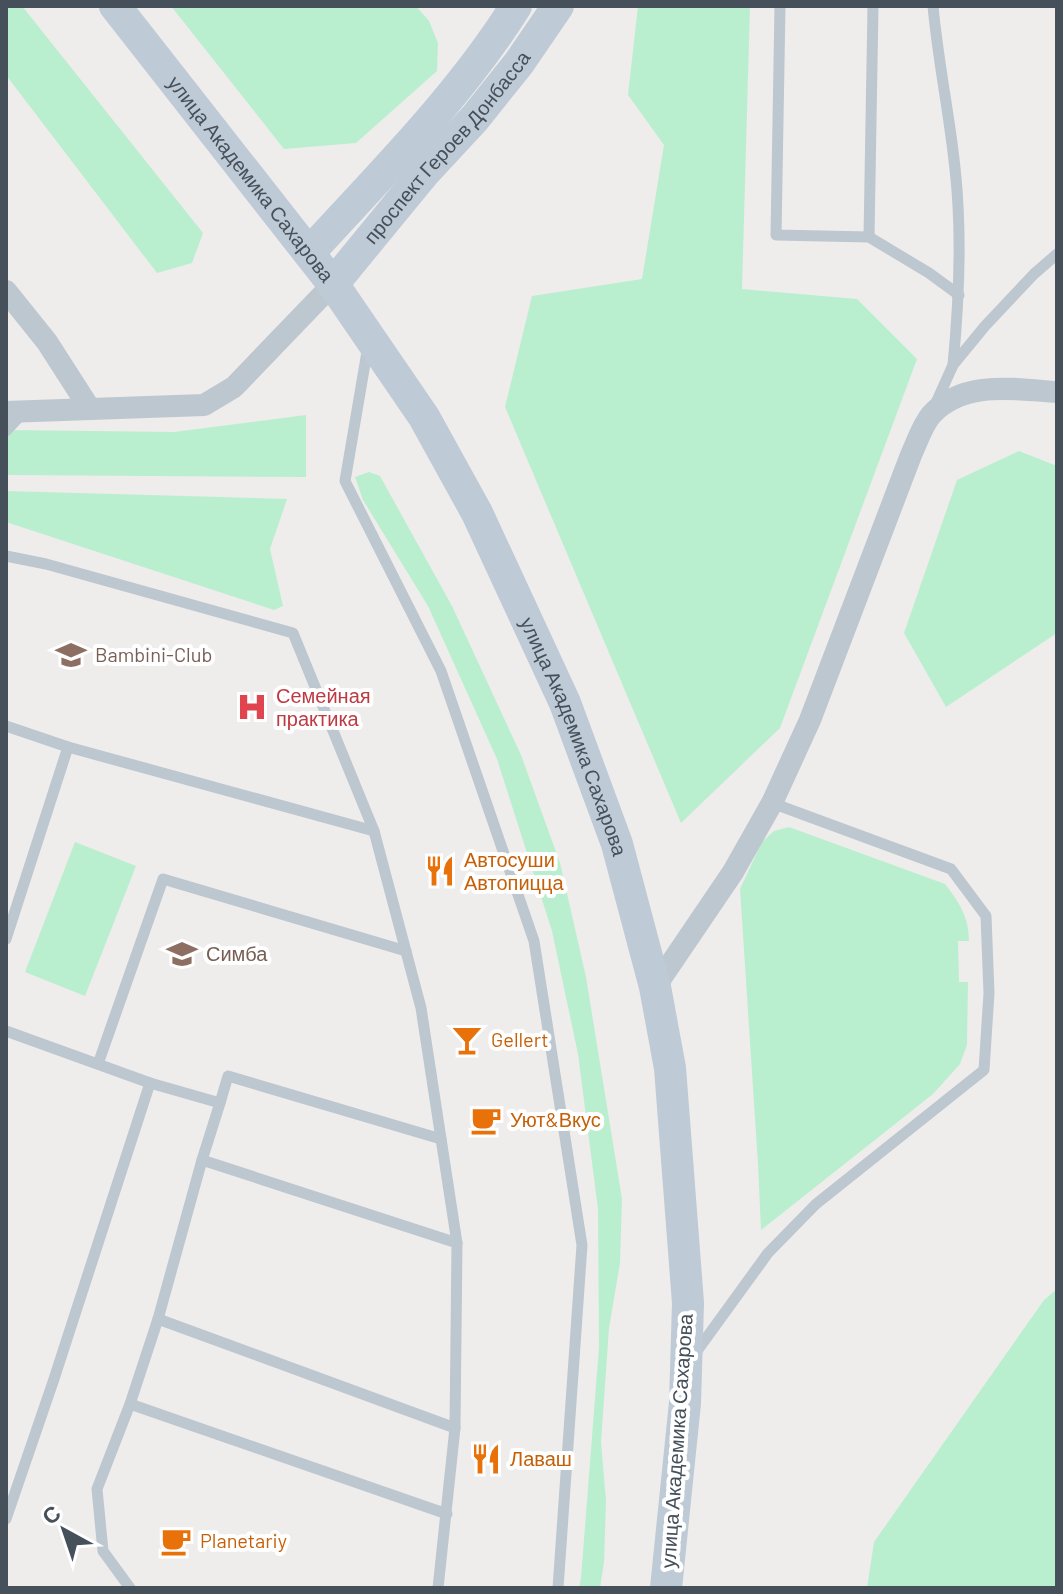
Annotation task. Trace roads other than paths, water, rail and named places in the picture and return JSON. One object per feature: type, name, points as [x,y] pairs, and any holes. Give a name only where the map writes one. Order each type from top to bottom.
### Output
[{"type":"main road","name":"улица Академика Сахарова","points":[[115,6],[333,284],[424,417],[477,513],[565,703],[617,844],[655,987],[670,1068],[688,1303],[685,1403],[666,1588]]},
{"type":"main road","name":"проспект Героев Донбасса","points":[[309,253],[448,98],[516,6]]},
{"type":"main road","name":"проспект Героев Донбасса","points":[[333,284],[424,173],[475,118],[519,63],[558,6]]},
{"type":"street","points":[[15,412],[204,405],[234,387],[333,284]]},
{"type":"street","points":[[6,291],[47,342],[90,409]]},
{"type":"street","points":[[655,987],[733,872],[772,803],[810,720],[911,455],[930,417],[953,397],[995,388],[1057,392]]},
{"type":"lane","points":[[780,6],[776,235],[869,237],[959,295]]},
{"type":"lane","points":[[869,237],[873,6]]},
{"type":"lane","points":[[933,6],[958,205],[959,295],[953,365]]},
{"type":"lane","points":[[930,417],[953,365],[1014,294],[1057,254]]},
{"type":"lane","points":[[369,337],[345,481],[441,671],[534,941],[582,1245],[558,1588]]},
{"type":"lane","points":[[6,431],[15,412]]},
{"type":"lane","points":[[6,556],[46,564],[293,633],[374,831],[421,1008],[457,1243],[455,1428],[438,1588]]},
{"type":"lane","points":[[6,726],[68,747],[374,831]]},
{"type":"lane","points":[[6,939],[68,747]]},
{"type":"lane","points":[[686,1365],[768,1253],[816,1204],[984,1070],[989,993],[986,916],[951,869],[772,803]]},
{"type":"lane","points":[[98,1064],[163,879],[406,951]]},
{"type":"lane","points":[[6,1031],[150,1083],[220,1103]]},
{"type":"lane","points":[[130,1588],[103,1551],[97,1489],[158,1319],[228,1076],[441,1139]]},
{"type":"lane","points":[[6,1519],[150,1083]]},
{"type":"lane","points":[[202,1160],[457,1243]]},
{"type":"lane","points":[[158,1319],[455,1428]]},
{"type":"lane","points":[[130,1404],[447,1514]]},
{"type":"place","name":"Bambini-Club","points":[[71,655]]},
{"type":"place","name":"Семейная практика","points":[[252,707]]},
{"type":"place","name":"Автосуши Автопицца","points":[[440,871]]},
{"type":"place","name":"Симба","points":[[182,954]]},
{"type":"place","name":"Gellert","points":[[467,1040]]},
{"type":"place","name":"Уют&Вкус","points":[[486,1120]]},
{"type":"place","name":"Лаваш","points":[[486,1459]]},
{"type":"place","name":"Planetariy","points":[[176,1541]]}]
